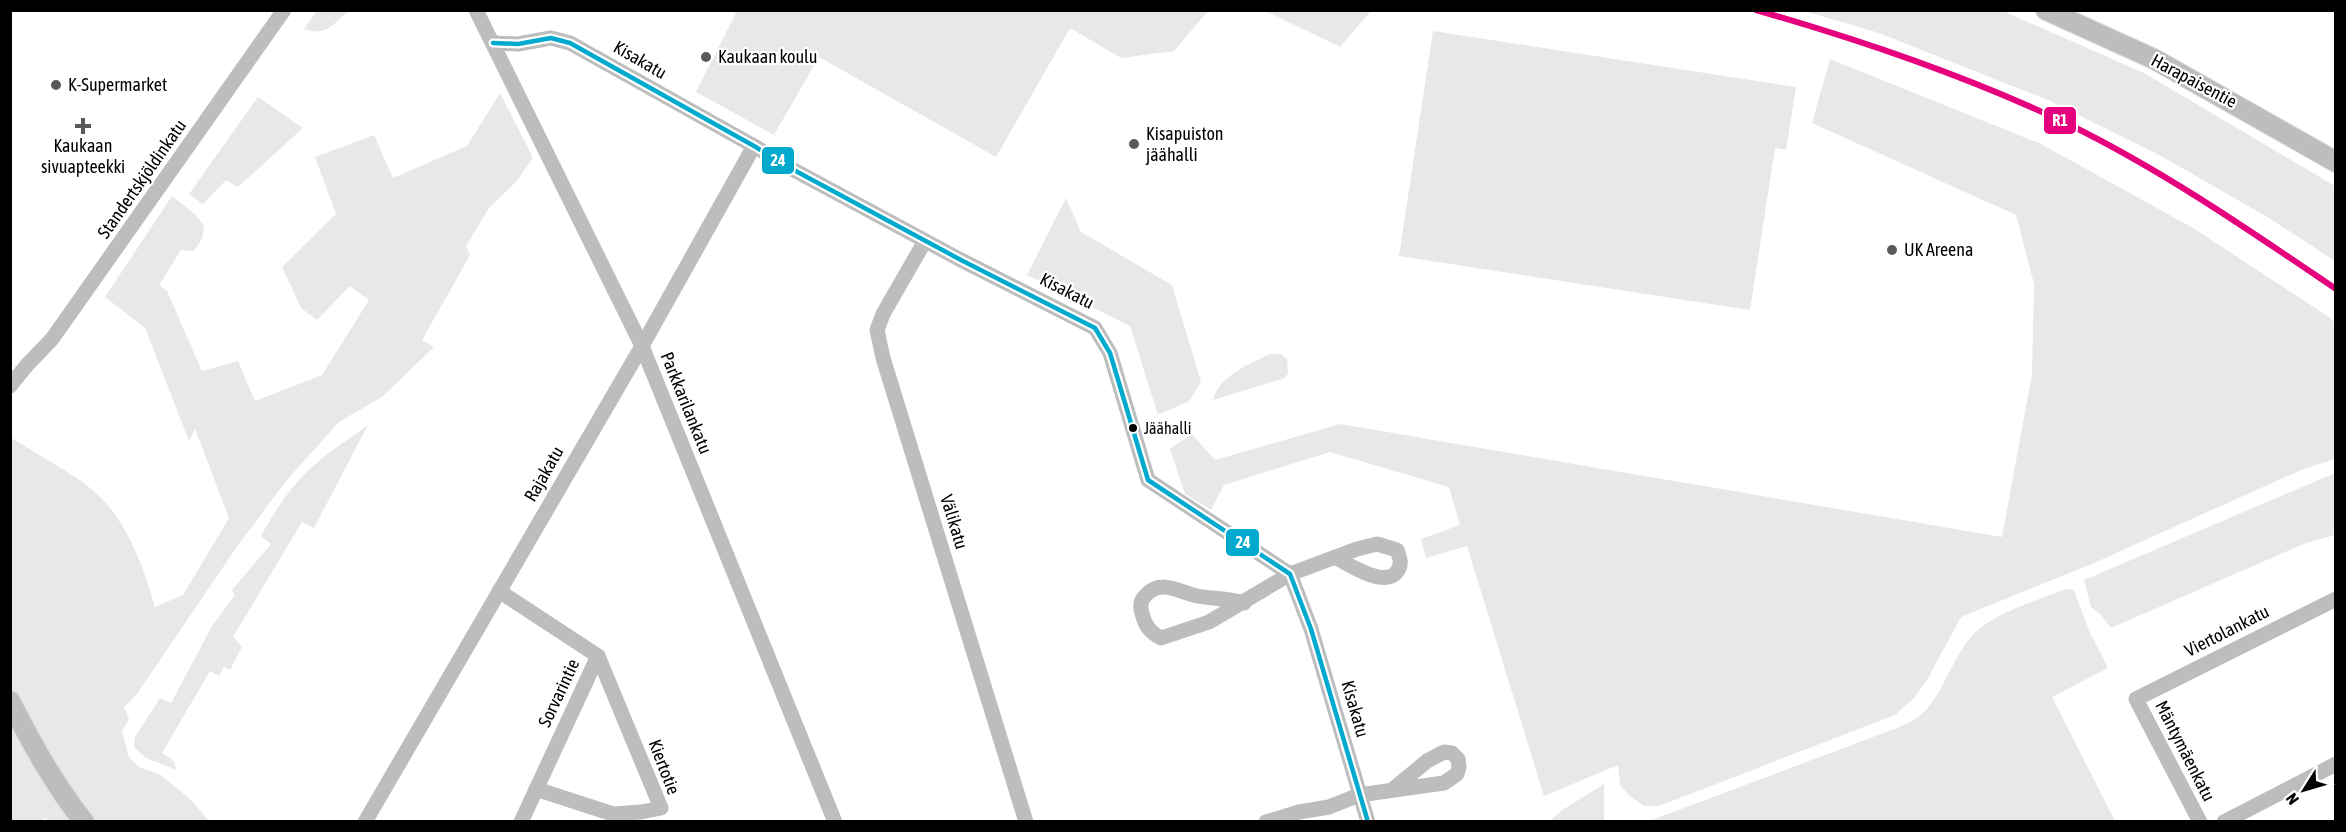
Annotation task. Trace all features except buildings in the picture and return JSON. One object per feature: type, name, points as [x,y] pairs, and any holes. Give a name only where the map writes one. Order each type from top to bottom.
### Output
[{"type":"main road","name":"Harapaisentie","points":[[2046,10],[2154,59],[2336,162]]},
{"type":"main road","points":[[10,701],[34,750],[84,822]]},
{"type":"street","name":"Standertskjöldinkatu","points":[[10,386],[64,323],[284,10]]},
{"type":"street","name":"Parkkarilankatu","points":[[476,10],[642,346],[835,822]]},
{"type":"street","name":"Kisakatu","points":[[493,43],[518,44],[551,38],[570,43],[792,169],[1095,328],[1110,353],[1148,480],[1290,574],[1311,629],[1368,822]]},
{"type":"street","name":"Rajakatu","points":[[365,822],[642,346],[754,146]]},
{"type":"street","name":"Välikatu","points":[[926,241],[883,314],[877,330],[886,367],[1026,822]]},
{"type":"street","name":"Standertskjöldinkatu","points":[[10,374],[27,365]]},
{"type":"street","points":[[1244,603],[1228,598],[1197,596],[1173,587],[1161,587],[1149,591],[1141,600],[1140,610],[1145,625],[1152,634],[1161,638],[1209,622],[1244,603],[1290,574],[1335,557]]},
{"type":"street","name":"Sorvarintie","points":[[499,591],[598,656],[521,822]]},
{"type":"street","name":"Viertolankatu","points":[[2136,699],[2336,599]]},
{"type":"street","name":"Kiertotie","points":[[536,789],[613,814],[661,808],[598,656]]},
{"type":"street","name":"Mäntymäenkatu","points":[[2136,699],[2200,822]]},
{"type":"street","points":[[2224,822],[2336,764]]},
{"type":"street","points":[[1266,822],[1299,812],[1329,807],[1359,795],[1392,790]]},
{"type":"street","points":[[1314,822],[1329,807]]},
{"type":"shaded area","points":[[737,10],[1208,11],[1174,51],[1121,58],[1070,28],[996,157],[819,57],[774,135],[696,92]]},
{"type":"shaded area","points":[[317,11],[348,11],[329,28],[318,31],[304,29]]},
{"type":"shaded area","points":[[1266,11],[1371,11],[1340,47]]},
{"type":"shaded area","points":[[1804,11],[2003,11],[2144,73],[2335,186],[2335,261],[2269,218],[2163,157],[2050,101],[1879,33]]},
{"type":"shaded area","points":[[1433,31],[1796,87],[1786,150],[1775,148],[1750,310],[1399,256]]},
{"type":"shaded area","points":[[1830,59],[2041,144],[2193,228],[2329,317],[2336,323],[2335,459],[2301,470],[2094,563],[1961,617],[1927,680],[1914,698],[1895,715],[1659,806],[1644,806],[1629,795],[1620,785],[1618,765],[1544,796],[1467,546],[1426,558],[1421,539],[1460,525],[1449,487],[1330,452],[1224,485],[1211,510],[1185,494],[1170,449],[1192,434],[1215,460],[1340,424],[2002,537],[2032,374],[2034,284],[2016,215],[1812,123]]},
{"type":"shaded area","points":[[500,93],[533,158],[516,182],[489,208],[466,246],[470,255],[422,340],[434,347],[382,397],[339,422],[286,481],[236,548],[137,694],[124,707],[129,719],[122,732],[129,757],[139,767],[161,775],[191,800],[209,821],[54,822],[44,818],[41,821],[11,821],[10,437],[85,484],[111,509],[130,539],[155,607],[183,595],[229,518],[195,429],[189,441],[145,328],[105,297],[172,196],[196,215],[204,226],[202,239],[194,251],[181,250],[159,285],[167,291],[202,371],[238,361],[255,401],[322,375],[369,300],[350,286],[317,320],[301,308],[282,267],[336,214],[315,157],[374,135],[393,178],[467,146]]},
{"type":"shaded area","points":[[258,97],[303,128],[238,187],[226,180],[203,204],[189,194]]},
{"type":"shaded area","points":[[1066,198],[1081,232],[1172,285],[1201,382],[1189,401],[1158,415],[1130,326],[1027,275]]},
{"type":"shaded area","points":[[1271,354],[1281,354],[1287,359],[1288,373],[1285,378],[1213,400],[1221,384],[1228,377]]},
{"type":"shaded area","points":[[368,425],[314,528],[302,522],[233,637],[242,647],[230,670],[224,667],[219,676],[210,671],[162,753],[173,760],[177,770],[146,758],[134,747],[135,737],[160,698],[171,703],[212,626],[235,595],[232,590],[271,544],[261,536],[277,509],[311,468]]},
{"type":"shaded area","points":[[2335,473],[2335,535],[2306,543],[2111,628],[2091,607],[2084,580]]},
{"type":"shaded area","points":[[2066,589],[2074,590],[2089,631],[2108,668],[2052,697],[2115,821],[1649,821],[1912,721],[1934,700],[1959,653],[1975,633],[1994,619],[2018,607]]},
{"type":"shaded area","points":[[1604,784],[1604,821],[1549,821],[1564,809]]},
{"type":"transit line","name":"R1","points":[[1756,10],[1836,34],[1953,75],[2068,124],[2171,181],[2336,289]]},
{"type":"transit line","name":"24","points":[[493,43],[518,44],[551,38],[570,43],[792,169],[961,260],[1095,328],[1110,353],[1148,480],[1290,574],[1311,629],[1368,822]]},
{"type":"place","name":"Kaukaan koulu","points":[[706,57]]},
{"type":"place","name":"K-Supermarket","points":[[56,85]]},
{"type":"place","name":"Kaukaan sivuapteekki","points":[[83,126]]},
{"type":"place","name":"Kisapuiston jäähalli","points":[[1134,144]]},
{"type":"place","name":"UK Areena","points":[[1892,250]]},
{"type":"place","name":"Jäähalli","points":[[1133,428]]}]
